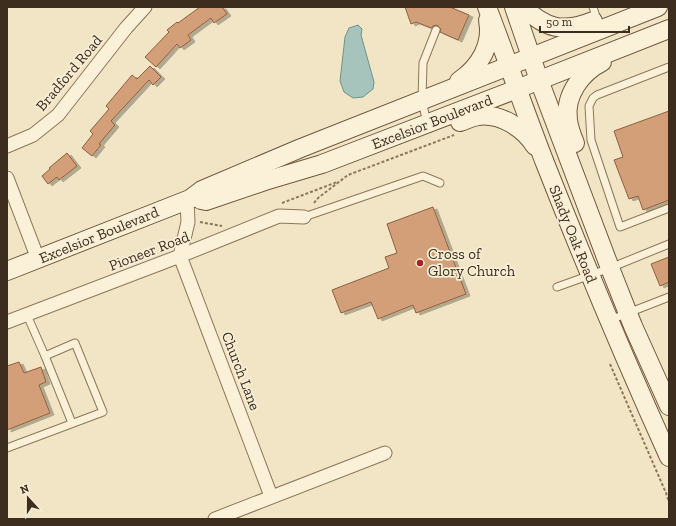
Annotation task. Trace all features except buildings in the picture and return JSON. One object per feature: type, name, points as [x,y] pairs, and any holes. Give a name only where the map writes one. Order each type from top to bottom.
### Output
[{"type":"main road","name":"Shady Oak Road","points":[[486,7],[545,163],[590,275],[669,457]]},
{"type":"main road","points":[[445,91],[468,75],[482,57],[487,46],[490,30],[486,7]]},
{"type":"main road","name":"Shady Oak Road","points":[[514,7],[539,80],[610,268],[669,406]]},
{"type":"main road","points":[[522,7],[535,17],[552,26],[572,28],[631,7]]},
{"type":"main road","name":"Excelsior Boulevard","points":[[7,271],[188,200],[202,190],[301,148],[531,57],[597,19],[658,7]]},
{"type":"main road","points":[[598,234],[597,206],[572,134],[568,119],[569,101],[580,80],[586,72],[594,66],[668,29]]},
{"type":"main road","name":"Excelsior Boulevard","points":[[188,200],[206,201],[265,180],[322,164],[668,29]]},
{"type":"main road","points":[[322,164],[386,150],[466,119],[479,116],[499,118],[515,126],[526,134],[545,163]]},
{"type":"street","name":"Bradford Road","points":[[7,146],[33,135],[58,115],[126,28],[145,7]]},
{"type":"street","points":[[7,178],[38,259]]},
{"type":"street","points":[[180,256],[188,222],[188,200]]},
{"type":"street","name":"Pioneer Road","points":[[7,322],[280,216],[304,217]]},
{"type":"street","name":"Church Lane","points":[[180,256],[272,496]]},
{"type":"street","points":[[215,519],[385,453]]},
{"type":"lane","points":[[427,124],[422,100],[423,64],[436,30]]},
{"type":"lane","points":[[669,67],[597,95],[593,98],[589,106],[591,140],[620,227],[669,208]]},
{"type":"lane","points":[[304,217],[423,176],[440,183]]},
{"type":"lane","points":[[556,287],[610,268],[669,244]]},
{"type":"lane","points":[[609,320],[669,298]]},
{"type":"lane","points":[[27,315],[72,423]]},
{"type":"lane","points":[[7,448],[103,412],[75,343],[45,356]]},
{"type":"path","points":[[304,217],[318,198],[348,175],[459,133]]},
{"type":"water","points":[[358,25],[362,29],[361,35],[374,82],[373,89],[363,97],[353,98],[344,92],[340,81],[345,37],[349,28]]},
{"type":"place","name":"Cross of Glory Church","points":[[420,263]]}]
